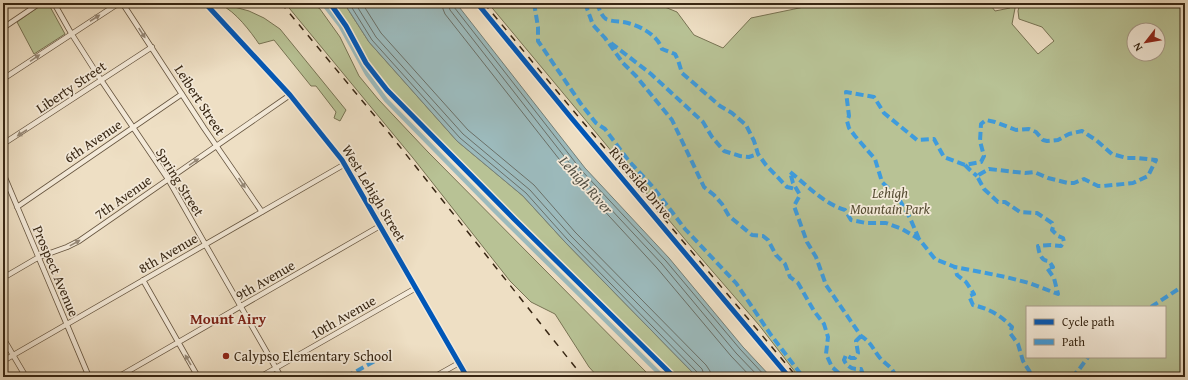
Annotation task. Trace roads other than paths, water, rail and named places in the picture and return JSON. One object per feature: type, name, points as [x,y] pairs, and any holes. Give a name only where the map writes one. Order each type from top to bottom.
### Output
[{"type":"street","points":[[3,28],[40,3]]},
{"type":"street","name":"Spring Street","points":[[54,3],[71,34],[168,179],[281,377]]},
{"type":"street","points":[[3,79],[119,3]]},
{"type":"street","name":"Leibert Street","points":[[119,3],[125,6],[182,94],[262,212]]},
{"type":"street","name":"West Lehigh Street","points":[[205,3],[290,95],[345,164],[467,377]]},
{"type":"street","name":"Riverside Drive","points":[[477,3],[578,126],[789,377]]},
{"type":"street","name":"Liberty Street","points":[[3,144],[152,47]]},
{"type":"street","name":"6th Avenue","points":[[17,207],[182,94]]},
{"type":"street","name":"7th Avenue","points":[[3,278],[39,257],[79,241],[290,95]]},
{"type":"street","name":"8th Avenue","points":[[3,361],[345,164]]},
{"type":"street","name":"Prospect Avenue","points":[[3,173],[89,377]]},
{"type":"street","points":[[3,189],[8,186]]},
{"type":"street","name":"9th Avenue","points":[[118,377],[380,226]]},
{"type":"street","points":[[143,280],[198,377]]},
{"type":"street","name":"10th Avenue","points":[[260,377],[416,288]]},
{"type":"street","points":[[3,338],[26,377]]},
{"type":"street","points":[[434,377],[459,363]]},
{"type":"water","name":"Lehigh River","points":[[344,3],[456,3],[585,168],[669,258],[743,347],[771,377],[697,377],[565,242],[523,196],[457,141],[369,42]]},
{"type":"waterway","points":[[323,3],[340,25],[367,74],[386,100],[494,210],[663,377]]},
{"type":"railway","points":[[281,3],[389,133],[583,377]]},
{"type":"railway","points":[[484,3],[797,377]]},
{"type":"place","name":"Calypso Elementary School","points":[[226,356]]},
{"type":"district","name":"Mount Airy","points":[[228,319]]},
{"type":"park label","name":"Lehigh Mountain Park","points":[[890,202]]}]
